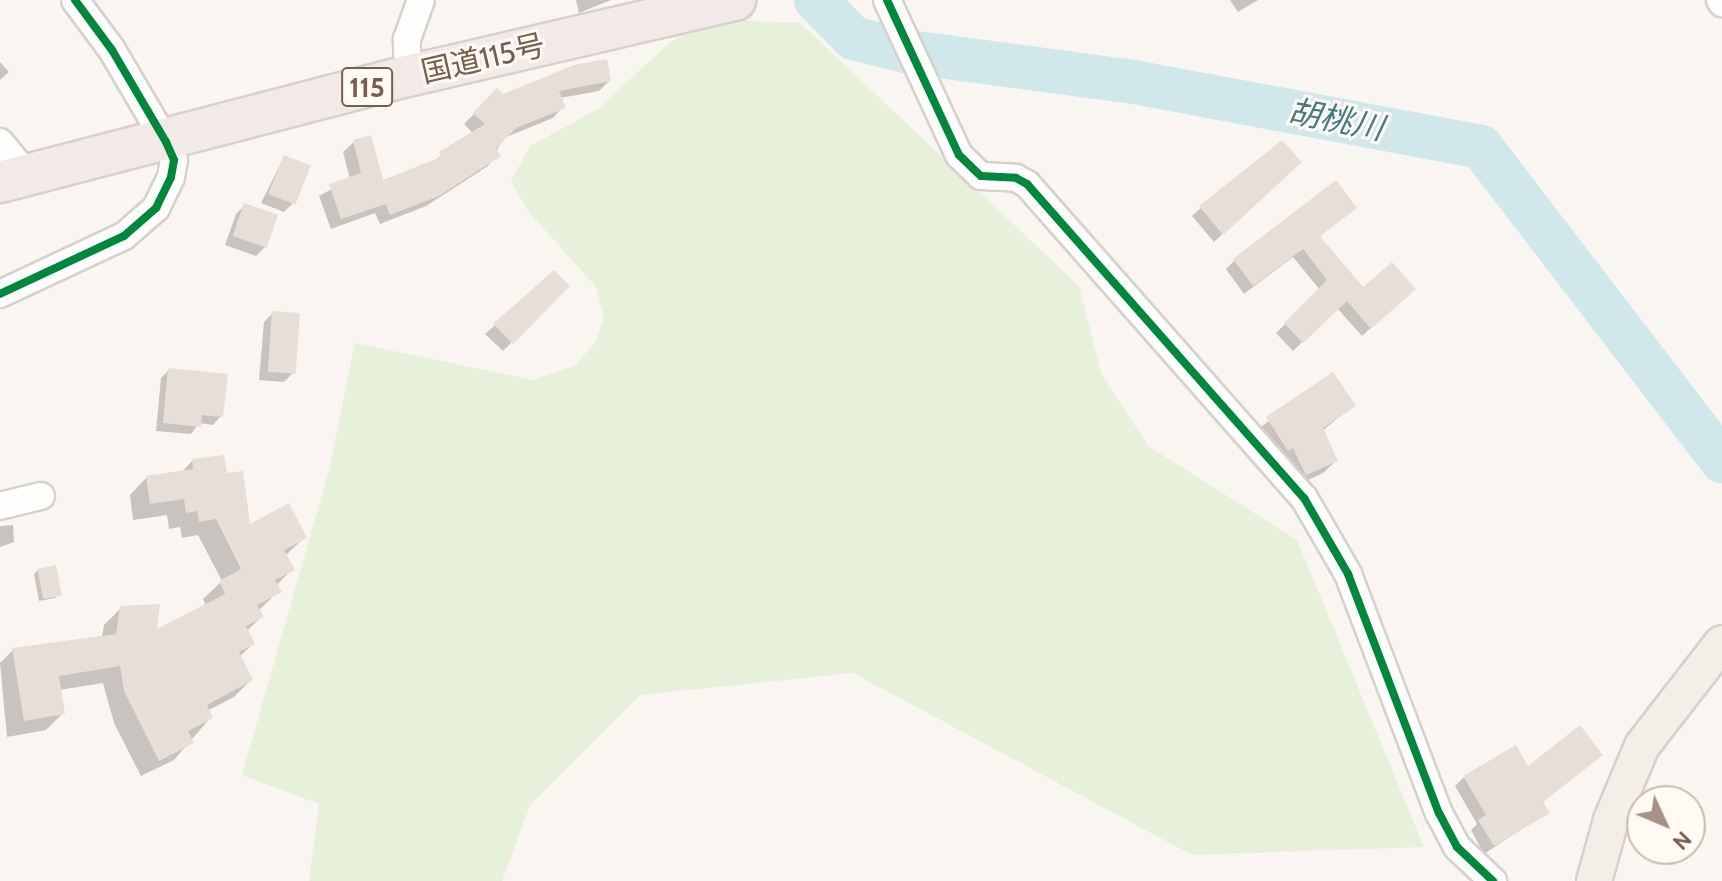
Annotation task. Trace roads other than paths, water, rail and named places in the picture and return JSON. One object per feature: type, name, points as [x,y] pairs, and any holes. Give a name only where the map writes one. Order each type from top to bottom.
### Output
[{"type":"highway","name":"国道115号","points":[[14,179],[166,142],[408,76],[735,0]]},
{"type":"main road","points":[[1594,881],[1611,820],[1642,746],[1722,643]]},
{"type":"street","points":[[0,294],[138,226],[156,208],[171,177],[174,160],[166,142],[112,50],[75,0]]},
{"type":"street","points":[[408,76],[407,39],[421,0]]},
{"type":"street","points":[[887,0],[959,155],[981,176],[1016,178],[1027,184],[1304,498],[1348,574],[1439,813],[1457,847],[1493,881]]},
{"type":"street","points":[[0,142],[14,179]]},
{"type":"street","points":[[0,506],[41,496]]},
{"type":"waterway","name":"胡桃川","points":[[816,0],[853,38],[909,52],[1134,82],[1481,147],[1722,461]]}]
